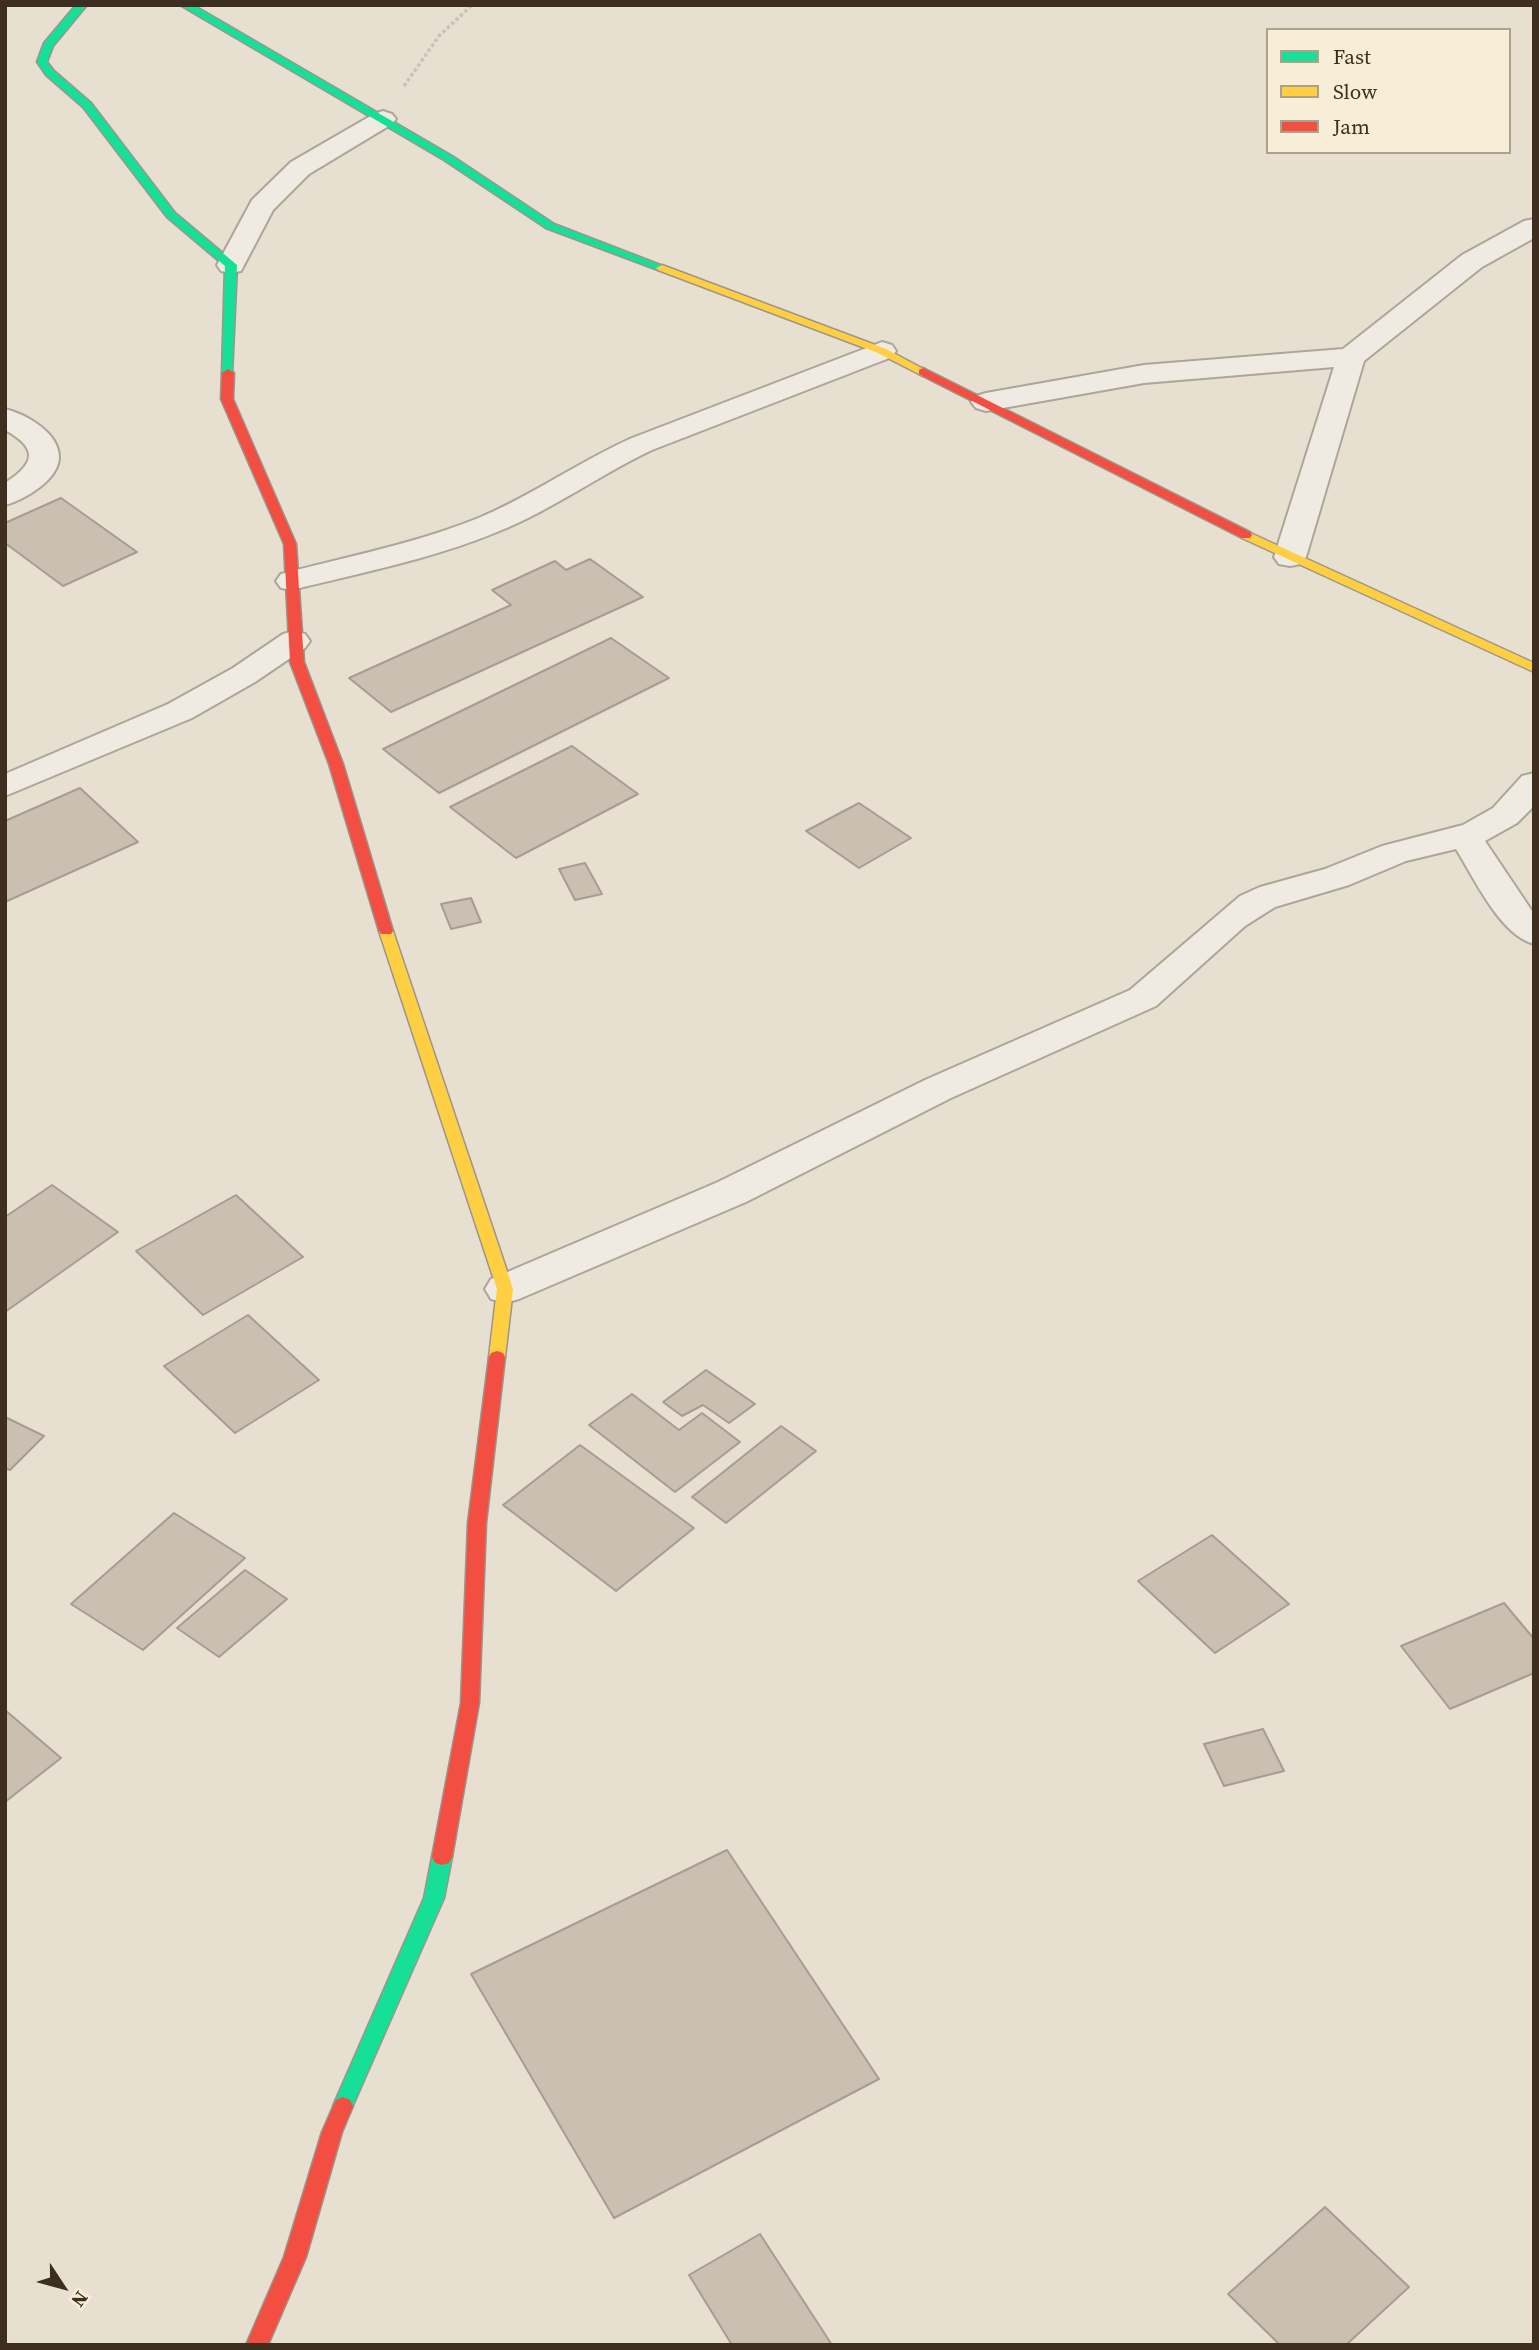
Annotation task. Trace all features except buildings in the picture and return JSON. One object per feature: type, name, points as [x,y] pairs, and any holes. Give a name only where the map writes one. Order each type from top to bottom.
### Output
[{"type":"street","points":[[82,5],[48,45],[42,62],[50,73],[87,105],[171,215],[230,265]]},
{"type":"street","points":[[185,5],[448,158],[550,226],[882,351],[1290,557],[1534,668]]},
{"type":"street","points":[[257,2345],[295,2257],[332,2132],[434,1898],[470,1703],[477,1523],[505,1289],[405,992],[336,764],[297,662],[290,544],[227,399],[230,265],[261,206],[300,168],[383,119]]},
{"type":"street","points":[[986,402],[1144,374],[1351,356],[1472,261],[1534,227]]},
{"type":"street","points":[[292,581],[445,541],[488,525],[535,503],[620,454],[882,351]]},
{"type":"street","points":[[1290,557],[1351,356]]},
{"type":"street","points":[[5,418],[29,429],[44,451],[44,462],[36,474],[5,496]]},
{"type":"street","points":[[5,786],[180,711],[244,675],[294,641]]},
{"type":"street","points":[[505,1289],[732,1192],[938,1089],[1143,998],[1171,976],[1231,918],[1252,904],[1289,888],[1334,878],[1400,852],[1466,838],[1495,823],[1518,805],[1534,783]]},
{"type":"street","points":[[1466,838],[1519,920],[1534,933]]},
{"type":"path","points":[[383,119],[412,72],[439,36],[472,5]]},
{"type":"traffic: fast","points":[[82,5],[48,45],[42,62],[50,73],[87,105],[171,215],[231,265],[228,373]]},
{"type":"traffic: fast","points":[[185,5],[448,158],[550,226],[662,268]]},
{"type":"traffic: fast","points":[[343,2106],[434,1898],[442,1857]]},
{"type":"traffic: slow","points":[[662,268],[882,351],[923,372]]},
{"type":"traffic: slow","points":[[1246,535],[1534,668]]},
{"type":"traffic: slow","points":[[386,931],[505,1289],[497,1357]]},
{"type":"traffic: jam","points":[[923,372],[1246,535]]},
{"type":"traffic: jam","points":[[228,373],[227,399],[290,544],[297,662],[336,764],[386,931]]},
{"type":"traffic: jam","points":[[442,1857],[470,1703],[477,1523],[497,1357]]},
{"type":"traffic: jam","points":[[257,2345],[295,2257],[332,2132],[343,2106]]}]
